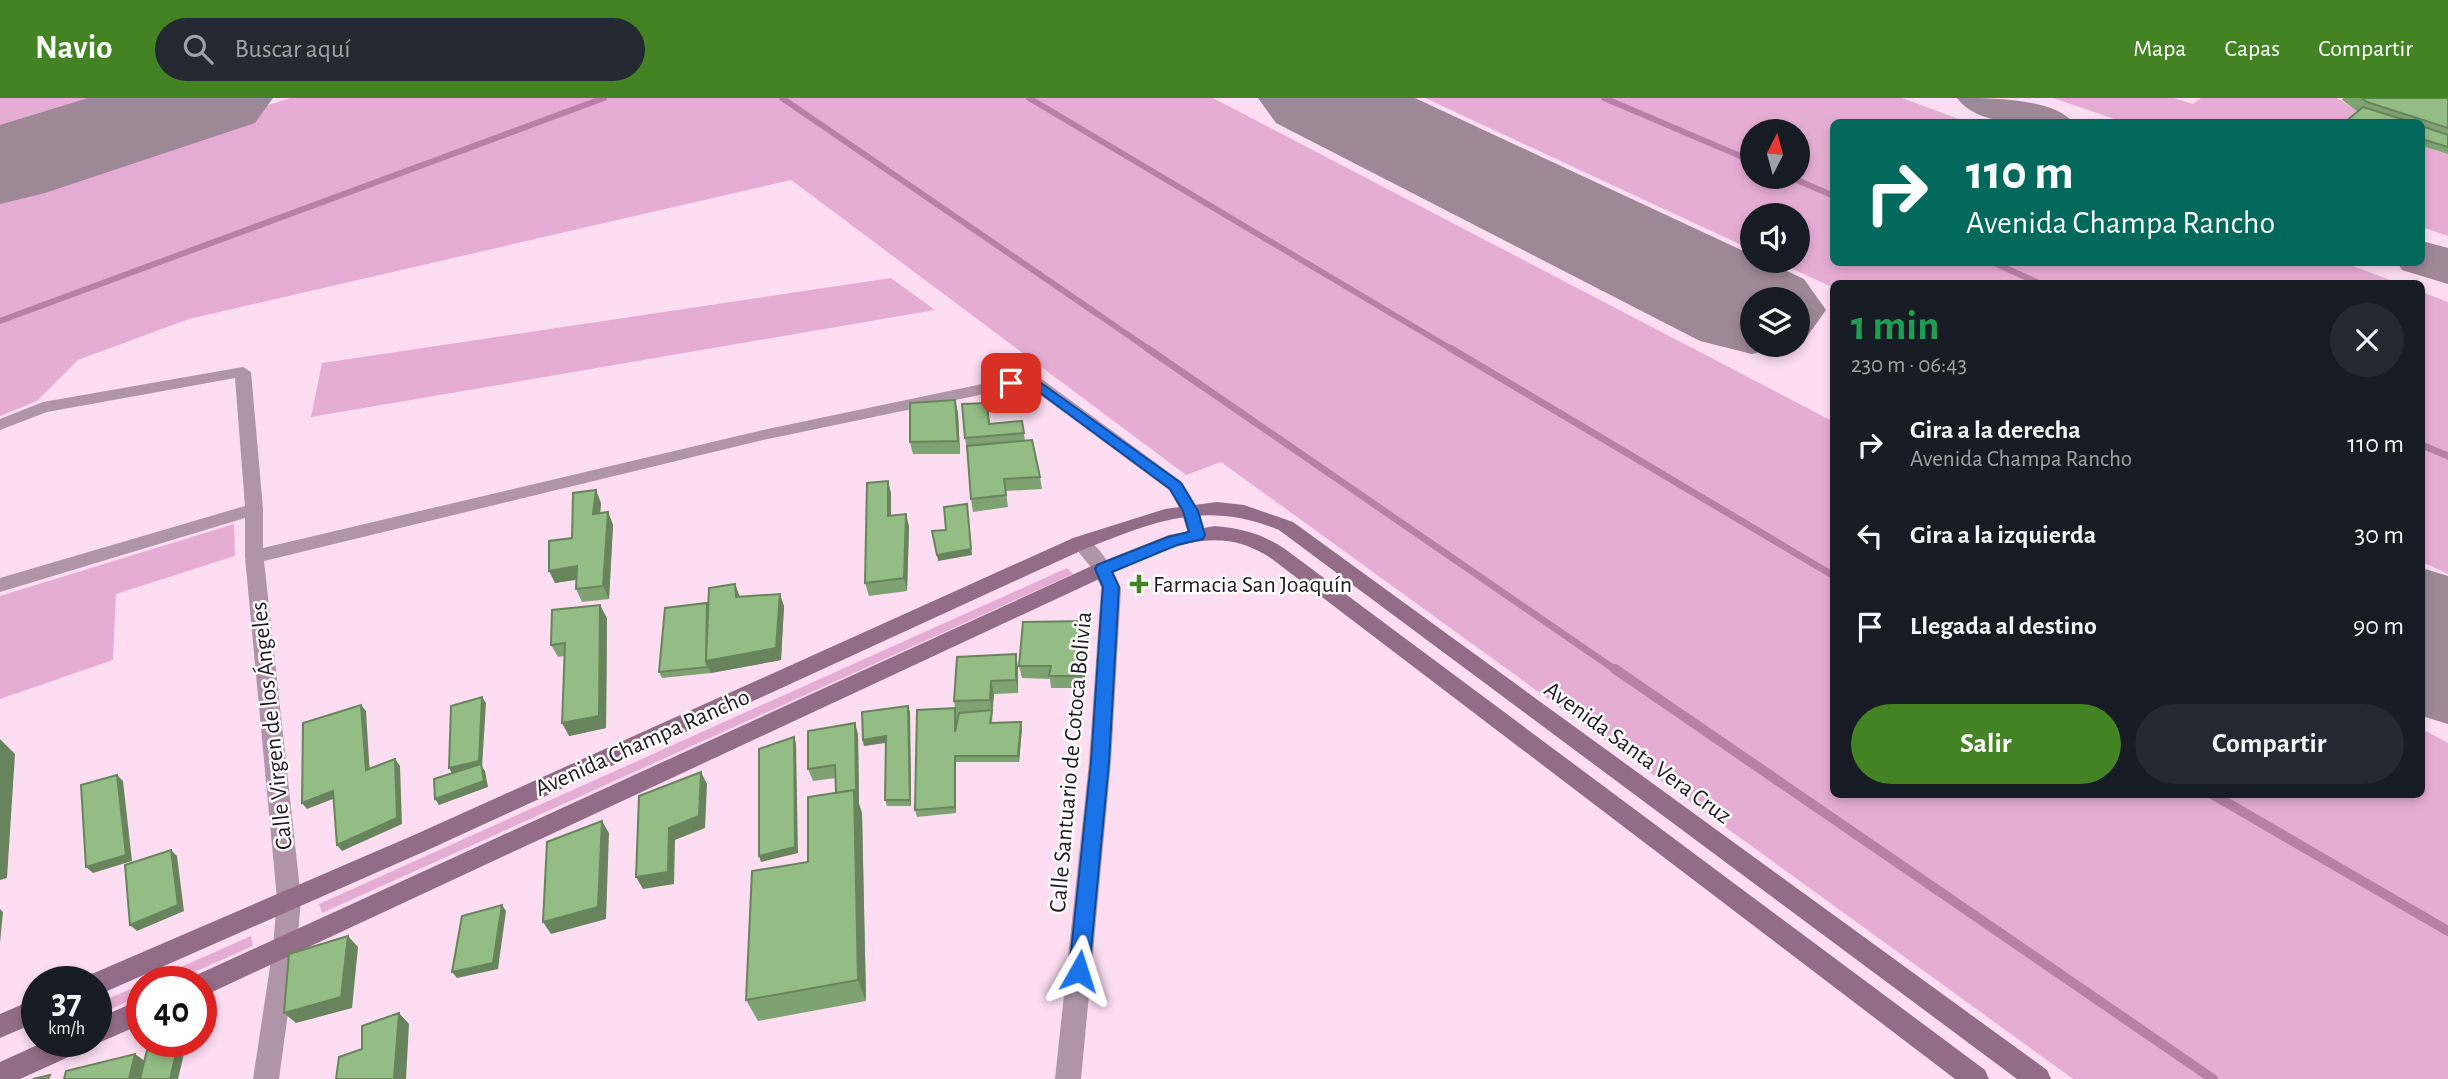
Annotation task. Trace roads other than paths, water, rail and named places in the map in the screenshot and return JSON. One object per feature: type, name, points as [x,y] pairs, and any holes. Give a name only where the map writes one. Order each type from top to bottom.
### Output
[{"type":"main road","name":"Avenida Santa Vera Cruz","points":[[1190,511],[1219,508],[1256,514],[1286,526],[2038,1079]]},
{"type":"main road","name":"Avenida Champa Rancho","points":[[112,977],[422,842],[1080,543],[1123,527],[1190,511]]},
{"type":"main road","points":[[1197,535],[1225,532],[1251,538],[1271,549],[1976,1079]]},
{"type":"main road","name":"Avenida Champa Rancho","points":[[217,978],[1102,569],[1173,541],[1197,535]]},
{"type":"main road","points":[[0,1026],[21,1017]]},
{"type":"main road","points":[[0,1075],[40,1057]]},
{"type":"street","points":[[0,425],[43,407],[243,372]]},
{"type":"street","name":"Calle Virgen de los Ángeles","points":[[243,372],[254,509],[254,557],[289,900],[266,1079]]},
{"type":"street","points":[[254,557],[763,435],[1030,379],[1176,486],[1190,511],[1197,535]]},
{"type":"street","points":[[0,585],[254,509]]},
{"type":"street","name":"Calle Santuario de Cotoca Bolivia","points":[[1068,1079],[1100,762],[1111,587],[1102,569],[1080,543]]},
{"type":"waterway","points":[[0,321],[604,98]]},
{"type":"waterway","points":[[782,98],[1150,350]]},
{"type":"waterway","points":[[1029,98],[1453,350]]},
{"type":"waterway","points":[[1604,98],[1740,156]]},
{"type":"waterway","points":[[1810,186],[1830,194]]},
{"type":"waterway","points":[[2001,266],[2032,280]]},
{"type":"waterway","points":[[1147,348],[1617,671]]},
{"type":"waterway","points":[[1450,348],[1830,574]]},
{"type":"waterway","points":[[2425,446],[2448,456]]},
{"type":"waterway","points":[[1615,669],[2213,1079]]},
{"type":"waterway","points":[[2219,798],[2448,931]]},
{"type":"place","name":"Farmacia San Joaquín","points":[[1139,584]]}]
